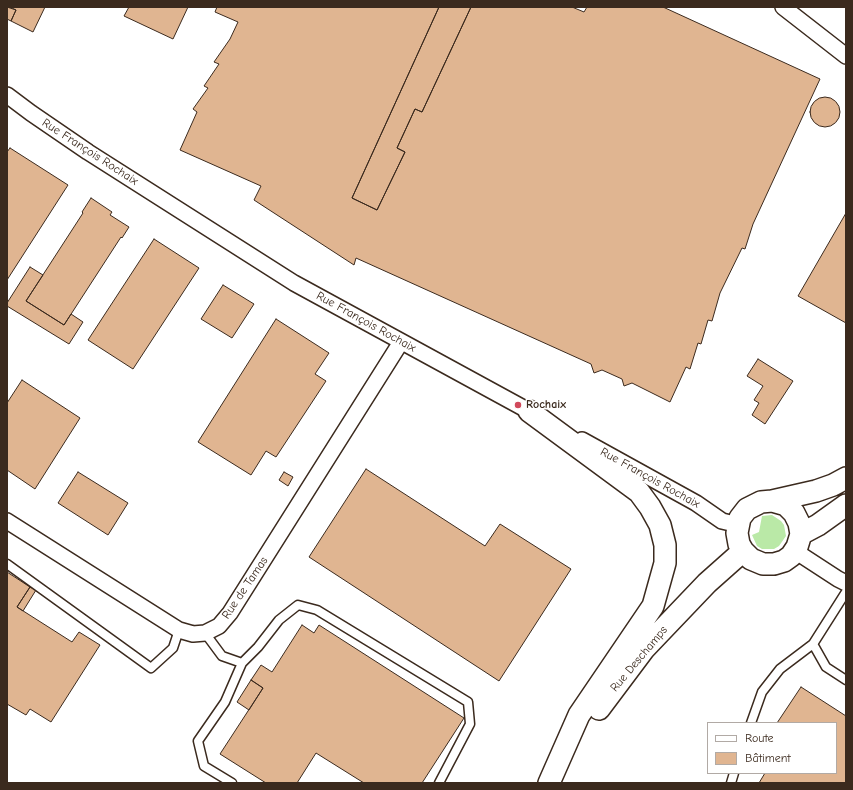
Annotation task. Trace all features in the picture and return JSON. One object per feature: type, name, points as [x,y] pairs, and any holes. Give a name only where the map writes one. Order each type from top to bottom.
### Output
[{"type":"main road","points":[[529,411],[639,492],[650,507],[660,525],[665,545],[665,563],[653,606],[579,715],[549,783]]},
{"type":"main road","points":[[846,478],[833,485],[816,491],[761,502],[747,509],[740,518],[737,533],[739,544],[750,559],[763,564],[774,564],[784,561],[791,556],[798,543],[818,525],[846,504]]},
{"type":"main road","points":[[772,501],[786,506],[794,513],[799,523],[798,543]]},
{"type":"main road","name":"Rue Deschamps","points":[[554,783],[572,750],[602,705],[644,649],[707,583],[743,551]]},
{"type":"street","points":[[783,7],[846,56]]},
{"type":"street","name":"Rue François Rochaix","points":[[7,95],[88,152],[294,283],[696,503],[722,521],[739,525]]},
{"type":"street","name":"Rue de Tamas","points":[[205,633],[219,626],[230,613],[401,342]]},
{"type":"street","points":[[7,521],[179,630],[192,634],[205,633]]},
{"type":"street","points":[[798,543],[832,576],[846,583]]},
{"type":"lane","points":[[7,564],[152,668],[174,648],[179,630]]},
{"type":"lane","points":[[751,722],[762,692],[780,669],[813,644],[846,592]]},
{"type":"lane","points":[[232,783],[204,766],[198,741],[225,702],[242,663],[258,647],[279,620],[298,605],[317,610],[468,702],[470,724],[439,783]]},
{"type":"lane","points":[[205,633],[222,656],[242,663]]},
{"type":"lane","points":[[813,644],[826,667],[846,680]]},
{"type":"green space","points":[[772,515],[784,525],[786,536],[779,546],[774,549],[762,549],[757,546],[752,535],[759,532],[762,516]]},
{"type":"building","points":[[7,7],[16,10],[11,21],[7,19]]},
{"type":"building","points":[[10,7],[45,7],[33,32],[11,21],[16,10]]},
{"type":"building","points":[[129,7],[188,7],[173,39],[124,16]]},
{"type":"building","points":[[217,7],[439,7],[352,198],[377,210],[405,152],[397,148],[415,109],[422,112],[471,7],[572,7],[584,12],[587,7],[663,7],[820,79],[753,224],[745,249],[742,248],[720,293],[712,321],[708,320],[701,344],[698,343],[690,369],[686,367],[670,402],[632,383],[624,386],[622,379],[602,370],[594,373],[591,364],[356,258],[354,265],[254,200],[261,186],[180,150],[197,112],[193,109],[208,88],[204,86],[219,64],[214,62],[230,39],[238,22],[215,12]]},
{"type":"building","points":[[439,7],[471,7],[422,112],[415,109],[397,148],[405,152],[377,210],[352,198]]},
{"type":"building","points":[[825,97],[836,101],[840,112],[836,123],[825,127],[814,123],[810,112],[814,101]]},
{"type":"building","points":[[10,148],[68,185],[7,280],[7,152]]},
{"type":"building","points":[[91,198],[112,212],[110,215],[129,227],[64,325],[26,301],[83,213],[82,212]]},
{"type":"building","points":[[846,213],[846,323],[798,296]]},
{"type":"building","points":[[154,239],[199,268],[133,369],[88,340]]},
{"type":"building","points":[[30,267],[43,275],[26,301],[64,325],[71,314],[83,322],[69,344],[7,306],[7,303]]},
{"type":"building","points":[[223,285],[254,304],[232,338],[201,319]]},
{"type":"building","points":[[276,319],[329,353],[315,374],[326,381],[276,457],[266,451],[251,475],[198,442]]},
{"type":"building","points":[[758,359],[793,381],[765,424],[752,415],[759,403],[754,400],[763,386],[747,376]]},
{"type":"building","points":[[22,380],[80,418],[35,489],[7,470],[7,403]]},
{"type":"building","points":[[366,469],[485,546],[500,524],[571,569],[499,681],[309,557]]},
{"type":"building","points":[[78,472],[128,503],[108,535],[58,503]]},
{"type":"building","points":[[284,472],[293,477],[288,486],[279,480]]},
{"type":"building","points":[[7,572],[30,587],[17,607],[72,642],[79,632],[100,645],[51,722],[30,709],[26,715],[7,704]]},
{"type":"building","points":[[30,587],[36,590],[23,611],[17,607]]},
{"type":"building","points":[[302,625],[314,633],[319,625],[464,718],[422,783],[364,783],[316,753],[297,783],[266,783],[220,754],[263,688],[251,680],[261,665],[272,672]]},
{"type":"building","points":[[251,680],[263,688],[249,710],[237,702]]},
{"type":"building","points":[[801,687],[846,716],[846,783],[759,783],[764,774],[837,774],[837,722],[778,722]]},
{"type":"place","name":"Rochaix","points":[[518,405]]}]
